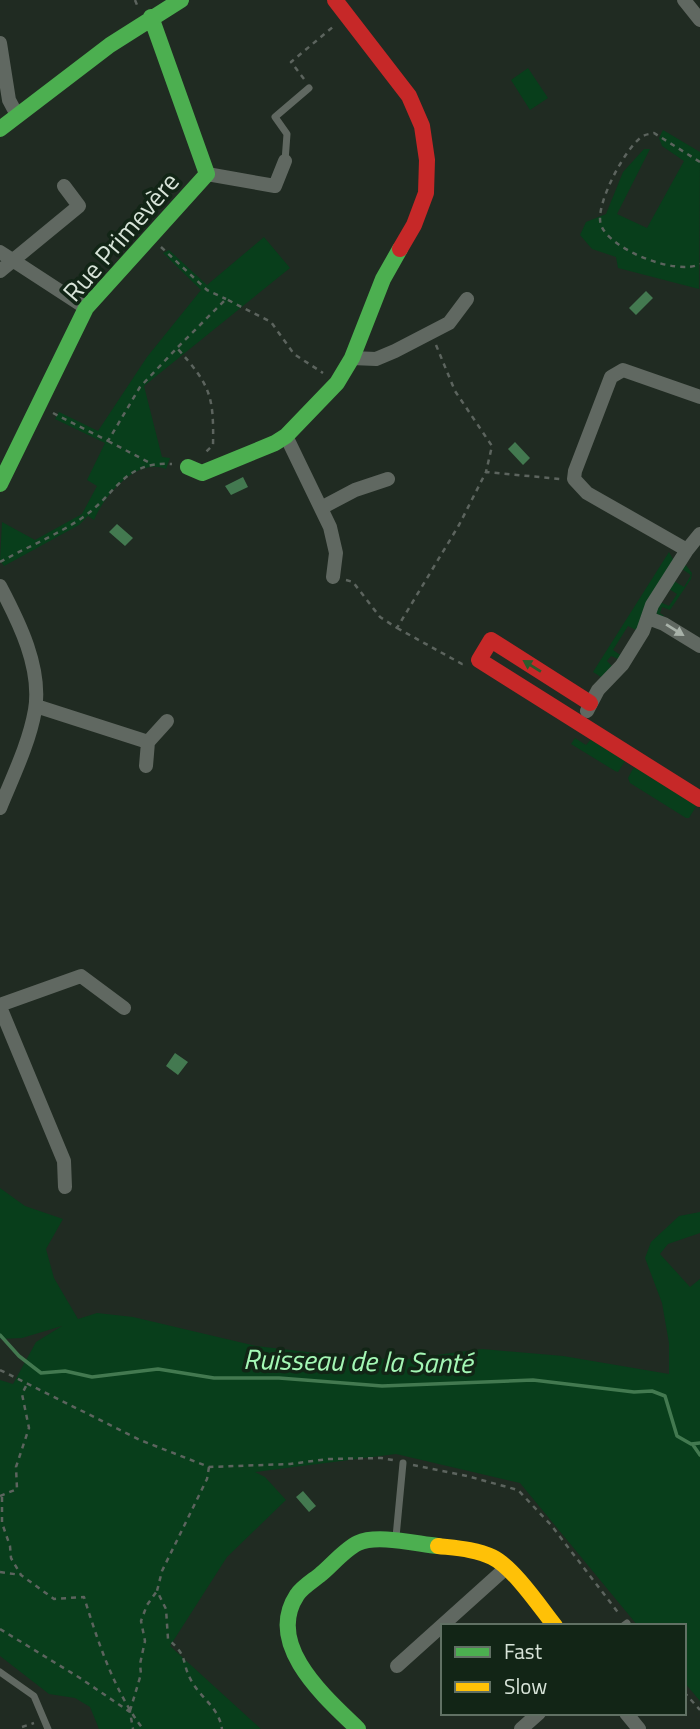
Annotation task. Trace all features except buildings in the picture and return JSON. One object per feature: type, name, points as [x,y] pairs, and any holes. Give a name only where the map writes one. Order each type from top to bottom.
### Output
[{"type":"street","points":[[0,129],[9,110],[128,22],[151,17],[181,0]]},
{"type":"street","points":[[188,467],[202,473],[286,436],[337,383],[352,358],[383,279],[414,225],[426,193],[427,160],[424,137],[409,96],[335,0]]},
{"type":"street","points":[[684,0],[700,20]]},
{"type":"street","name":"Rue Primevère","points":[[151,17],[207,174]]},
{"type":"street","points":[[0,43],[9,110]]},
{"type":"street","name":"Rue Primevère","points":[[207,174],[275,186],[285,161]]},
{"type":"street","name":"Rue Primevère","points":[[0,484],[86,308],[207,174]]},
{"type":"street","points":[[0,271],[6,256],[79,206],[64,186]]},
{"type":"street","points":[[6,256],[86,308]]},
{"type":"street","points":[[352,358],[376,359],[449,323],[467,299]]},
{"type":"street","points":[[687,550],[587,493],[574,479],[611,377],[622,370],[700,397]]},
{"type":"street","points":[[286,436],[330,527],[336,553],[332,577]]},
{"type":"street","points":[[321,508],[355,490],[388,479]]},
{"type":"street","points":[[582,723],[590,703],[604,683],[622,665],[643,631],[652,605],[700,534]]},
{"type":"street","points":[[0,586],[19,622],[33,663],[36,706],[30,731],[0,808]]},
{"type":"street","points":[[648,618],[664,624],[700,646]]},
{"type":"street","points":[[590,703],[491,640],[479,660],[700,799]]},
{"type":"street","points":[[36,706],[148,742]]},
{"type":"street","points":[[146,766],[148,742],[167,720]]},
{"type":"street","points":[[65,1187],[64,1161],[0,1006],[81,976],[124,1008]]},
{"type":"street","points":[[358,1729],[307,1678],[296,1662],[290,1644],[288,1622],[291,1606],[305,1586],[358,1543],[373,1540],[396,1541],[483,1553],[493,1557],[506,1568],[553,1624]]},
{"type":"street","points":[[444,1624],[506,1568]]},
{"type":"street","points":[[397,1666],[441,1626]]},
{"type":"street","points":[[521,1729],[537,1715]]},
{"type":"street","points":[[628,1715],[639,1729]]},
{"type":"lane","points":[[285,161],[287,134],[275,117],[309,88]]},
{"type":"lane","points":[[396,1541],[403,1463]]},
{"type":"lane","points":[[0,1672],[34,1696],[47,1729]]},
{"type":"path","points":[[135,0],[137,5]]},
{"type":"path","points":[[309,88],[291,62],[348,16]]},
{"type":"path","points":[[700,162],[654,133],[643,136],[619,166],[599,211],[600,223],[607,238],[625,249],[684,268],[700,264]]},
{"type":"path","points":[[151,237],[207,290],[271,322],[294,354],[337,383]]},
{"type":"path","points":[[108,441],[140,387],[226,299]]},
{"type":"path","points":[[397,628],[486,472],[492,446],[455,391],[431,332]]},
{"type":"path","points":[[0,562],[83,517],[131,471],[152,464],[170,463],[188,467],[213,445],[214,410],[202,376],[177,348]]},
{"type":"path","points":[[39,405],[152,464]]},
{"type":"path","points":[[486,472],[574,479]]},
{"type":"path","points":[[332,577],[353,582],[380,617],[397,628],[462,664],[479,660]]},
{"type":"path","points":[[0,1370],[140,1440],[209,1466],[381,1458],[519,1490],[551,1525],[625,1624]]},
{"type":"path","points":[[27,1384],[22,1394],[29,1428],[16,1467],[18,1489],[1,1497],[2,1522],[11,1558],[21,1575],[54,1599],[84,1597],[96,1635],[130,1712],[143,1729]]},
{"type":"path","points":[[133,1729],[130,1712],[141,1674],[140,1664],[145,1641],[141,1621],[207,1479],[209,1466]]},
{"type":"path","points":[[0,1572],[21,1575]]},
{"type":"path","points":[[157,1591],[166,1609],[168,1639],[183,1651],[192,1681],[220,1717],[222,1729]]},
{"type":"path","points":[[0,1629],[130,1712]]},
{"type":"path","points":[[686,1694],[700,1710]]},
{"type":"path","points":[[22,1727],[44,1719]]},
{"type":"shaded area","points":[[528,68],[548,98],[530,110],[511,80]]},
{"type":"shaded area","points":[[663,130],[700,152],[699,289],[618,268],[616,257],[592,249],[580,235],[586,222],[606,214],[623,172],[644,149],[650,149],[617,214],[647,228],[684,161],[662,146],[659,138]]},
{"type":"shaded area","points":[[264,237],[290,268],[144,386],[162,457],[170,458],[166,469],[155,467],[133,474],[113,490],[94,520],[88,516],[79,525],[4,566],[0,561],[2,522],[35,540],[82,514],[97,486],[87,480],[105,443],[55,419],[59,412],[98,431],[147,357],[201,290],[163,253],[169,250],[207,285]]},
{"type":"shaded area","points":[[646,291],[653,298],[636,315],[629,308]]},
{"type":"shaded area","points":[[515,442],[530,458],[523,465],[508,449]]},
{"type":"shaded area","points":[[243,477],[248,487],[231,495],[225,486]]},
{"type":"shaded area","points":[[117,524],[133,538],[125,546],[109,532]]},
{"type":"shaded area","points":[[669,552],[674,561],[644,608],[638,631],[628,626],[613,650],[622,656],[618,659],[611,656],[607,661],[612,666],[601,677],[593,672]]},
{"type":"shaded area","points":[[685,564],[692,573],[691,579],[670,610],[662,607],[660,613],[664,616],[663,619],[658,617],[656,612],[660,602],[669,606],[677,594],[669,589],[674,581],[684,587],[691,575],[682,569]]},
{"type":"shaded area","points":[[575,738],[586,745],[592,738],[626,760],[618,772],[615,771],[571,744]]},
{"type":"shaded area","points":[[635,765],[697,805],[689,818],[630,783],[628,778]]},
{"type":"shaded area","points":[[175,1053],[188,1062],[178,1075],[166,1066]]},
{"type":"shaded area","points":[[0,1188],[25,1206],[63,1219],[46,1249],[54,1278],[78,1319],[97,1313],[133,1317],[256,1346],[333,1355],[399,1360],[482,1349],[563,1356],[669,1374],[669,1343],[662,1303],[645,1258],[651,1242],[679,1216],[700,1212],[700,1233],[668,1244],[660,1254],[690,1287],[700,1279],[700,1701],[686,1684],[686,1624],[636,1624],[520,1483],[396,1454],[255,1472],[265,1477],[286,1500],[227,1557],[170,1646],[261,1729],[99,1729],[90,1707],[75,1698],[49,1694],[0,1656],[0,1380],[13,1384],[36,1342],[62,1326],[22,1338],[0,1339]]},
{"type":"shaded area","points":[[303,1491],[316,1506],[309,1512],[296,1497]]},
{"type":"waterway","name":"Ruisseau de la Santé","points":[[0,1335],[19,1356],[41,1373],[65,1371],[92,1377],[158,1369],[214,1378],[279,1378],[382,1386],[533,1380],[634,1392],[652,1391],[665,1396],[677,1436],[691,1444],[700,1443]]},
{"type":"waterway","points":[[693,1445],[700,1455]]},
{"type":"traffic: fast","points":[[0,129],[110,45],[181,0]]},
{"type":"traffic: fast","points":[[0,484],[86,308],[207,174],[151,17]]},
{"type":"traffic: fast","points":[[188,467],[202,473],[286,436],[337,383],[352,358],[383,279],[400,249]]},
{"type":"traffic: fast","points":[[358,1729],[316,1686],[293,1651],[288,1633],[289,1614],[297,1595],[343,1553],[366,1540],[386,1539],[438,1546]]},
{"type":"traffic: slow","points":[[438,1546],[479,1552],[500,1562],[526,1588],[553,1624]]},
{"type":"traffic: jam","points":[[335,0],[409,96],[422,126],[427,160],[426,193],[414,225],[400,249]]},
{"type":"traffic: jam","points":[[590,703],[491,640],[479,660],[700,799]]}]
